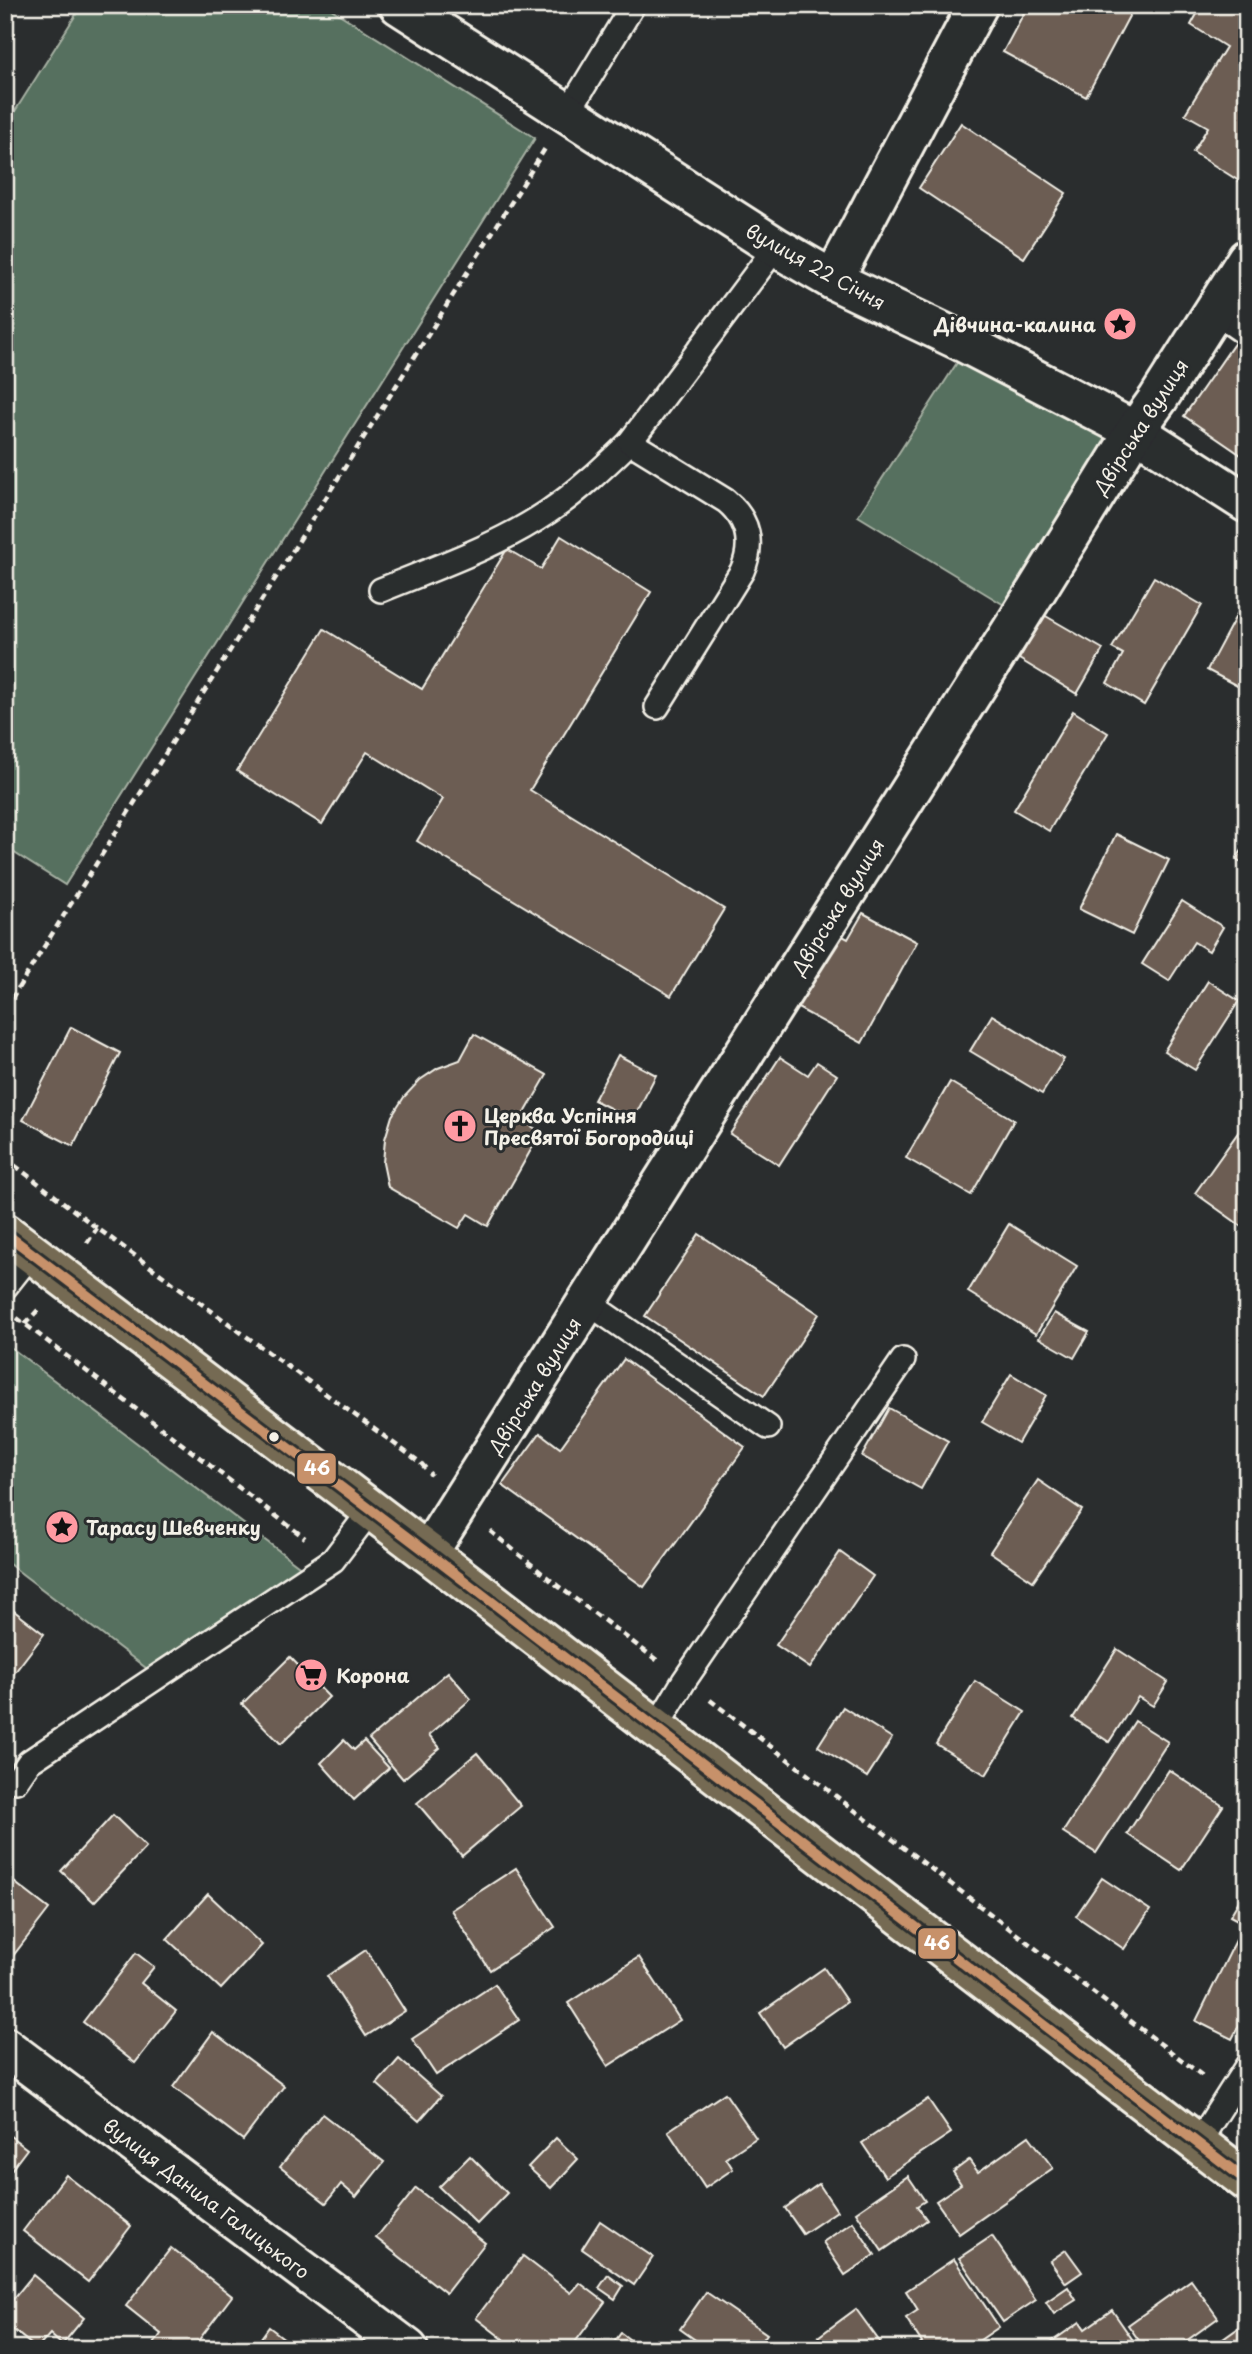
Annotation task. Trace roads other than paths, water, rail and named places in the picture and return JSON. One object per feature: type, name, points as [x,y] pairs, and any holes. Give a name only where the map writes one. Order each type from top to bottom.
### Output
[{"type":"main road","points":[[19,1243],[1247,2181]]},
{"type":"street","name":"вулиця 22 Січня","points":[[399,5],[776,247],[833,280],[961,341],[1135,431],[1247,503]]},
{"type":"street","points":[[833,280],[978,5]]},
{"type":"street","name":"Двірська вулиця","points":[[428,1553],[1135,431],[1232,315],[1247,259]]},
{"type":"street","name":"вулиця Данила Галицького","points":[[5,2047],[408,2349]]},
{"type":"lane","points":[[567,114],[633,5]]},
{"type":"lane","points":[[381,590],[489,545],[546,514],[585,485],[630,442],[776,247]]},
{"type":"lane","points":[[630,442],[736,510],[748,533],[747,559],[741,571],[657,707]]},
{"type":"lane","points":[[5,1287],[19,1243]]},
{"type":"lane","points":[[587,1302],[768,1427]]},
{"type":"lane","points":[[656,1728],[684,1681],[903,1360]]},
{"type":"lane","points":[[16,1781],[29,1762],[333,1560],[371,1510]]},
{"type":"lane","points":[[1198,2143],[1247,2066]]},
{"type":"place","name":"Дівчина-калина","points":[[1120,324]]},
{"type":"place","name":"Церква Успіння Пресвятої Богородиці","points":[[460,1126]]},
{"type":"place","name":"Тарасу Шевченку","points":[[62,1527]]},
{"type":"place","name":"Корона","points":[[311,1675]]}]
